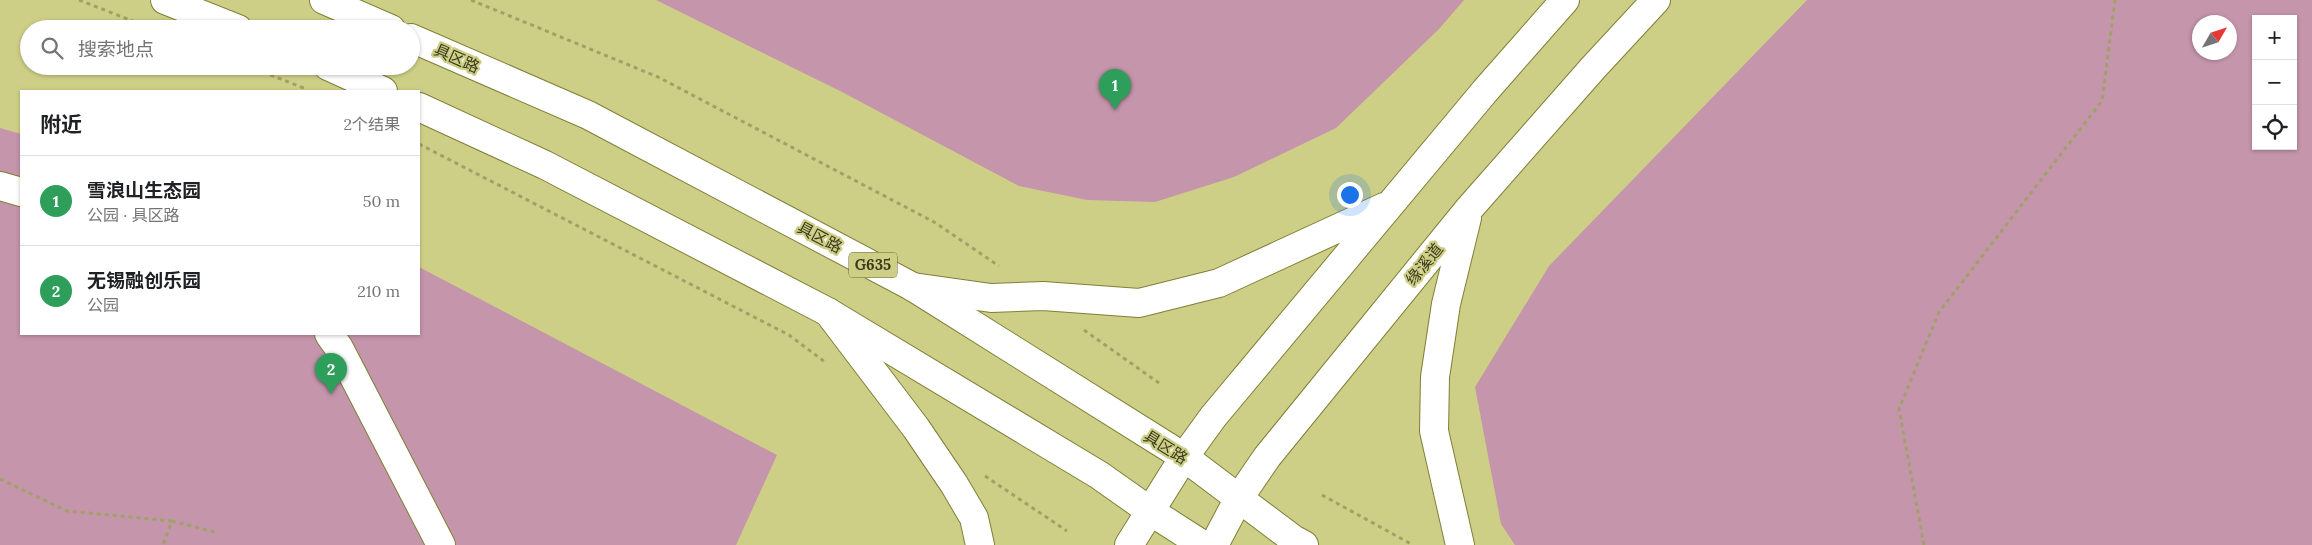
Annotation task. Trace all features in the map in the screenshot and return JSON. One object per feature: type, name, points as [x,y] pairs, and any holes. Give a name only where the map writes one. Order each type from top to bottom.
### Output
[{"type":"main road","points":[[165,0],[215,20]]},
{"type":"main road","points":[[324,0],[370,20]]},
{"type":"main road","points":[[1129,545],[1184,458],[1213,417],[1565,0]]},
{"type":"main road","name":"缘溪道","points":[[1214,545],[1239,498],[1267,457],[1468,210],[1593,68],[1656,0]]},
{"type":"main road","name":"具区路","points":[[420,42],[588,115],[913,287],[1184,458],[1304,545]]},
{"type":"main road","points":[[348,75],[381,90]]},
{"type":"main road","points":[[420,107],[545,165],[828,312],[1099,475],[1203,545]]},
{"type":"main road","points":[[0,186],[20,192]]},
{"type":"main road","points":[[913,287],[990,298],[1042,296],[1139,302],[1219,283],[1390,205]]},
{"type":"main road","points":[[1460,545],[1434,430],[1434,377],[1446,304],[1468,210]]},
{"type":"main road","points":[[828,312],[916,428],[954,484],[974,518],[980,545]]},
{"type":"main road","points":[[330,335],[339,348],[441,545]]},
{"type":"path","points":[[79,0],[129,20]]},
{"type":"path","points":[[471,0],[658,77],[934,222],[1004,269]]},
{"type":"path","points":[[1924,545],[1899,408],[1939,312],[2102,101],[2115,0]]},
{"type":"path","points":[[271,75],[309,90]]},
{"type":"path","points":[[420,145],[789,336],[828,364]]},
{"type":"path","points":[[1042,296],[1084,330],[1159,382]]},
{"type":"path","points":[[980,472],[1067,531]]},
{"type":"path","points":[[0,479],[68,510],[172,521],[218,533]]},
{"type":"path","points":[[1322,495],[1413,545]]},
{"type":"path","points":[[163,545],[172,521]]},
{"type":"shaded area","points":[[656,0],[1464,0],[1439,29],[1336,128],[1234,177],[1155,202],[1087,200],[1019,186],[842,92]]},
{"type":"shaded area","points":[[1807,0],[2312,0],[2312,545],[1515,545],[1501,524],[1475,387],[1549,266]]},
{"type":"shaded area","points":[[0,128],[20,134],[20,335],[420,335],[420,268],[777,455],[736,545],[0,545]]},
{"type":"place","name":"雪浪山生态园","points":[[1115,110]]},
{"type":"place","name":"无锡融创乐园","points":[[331,394]]}]
